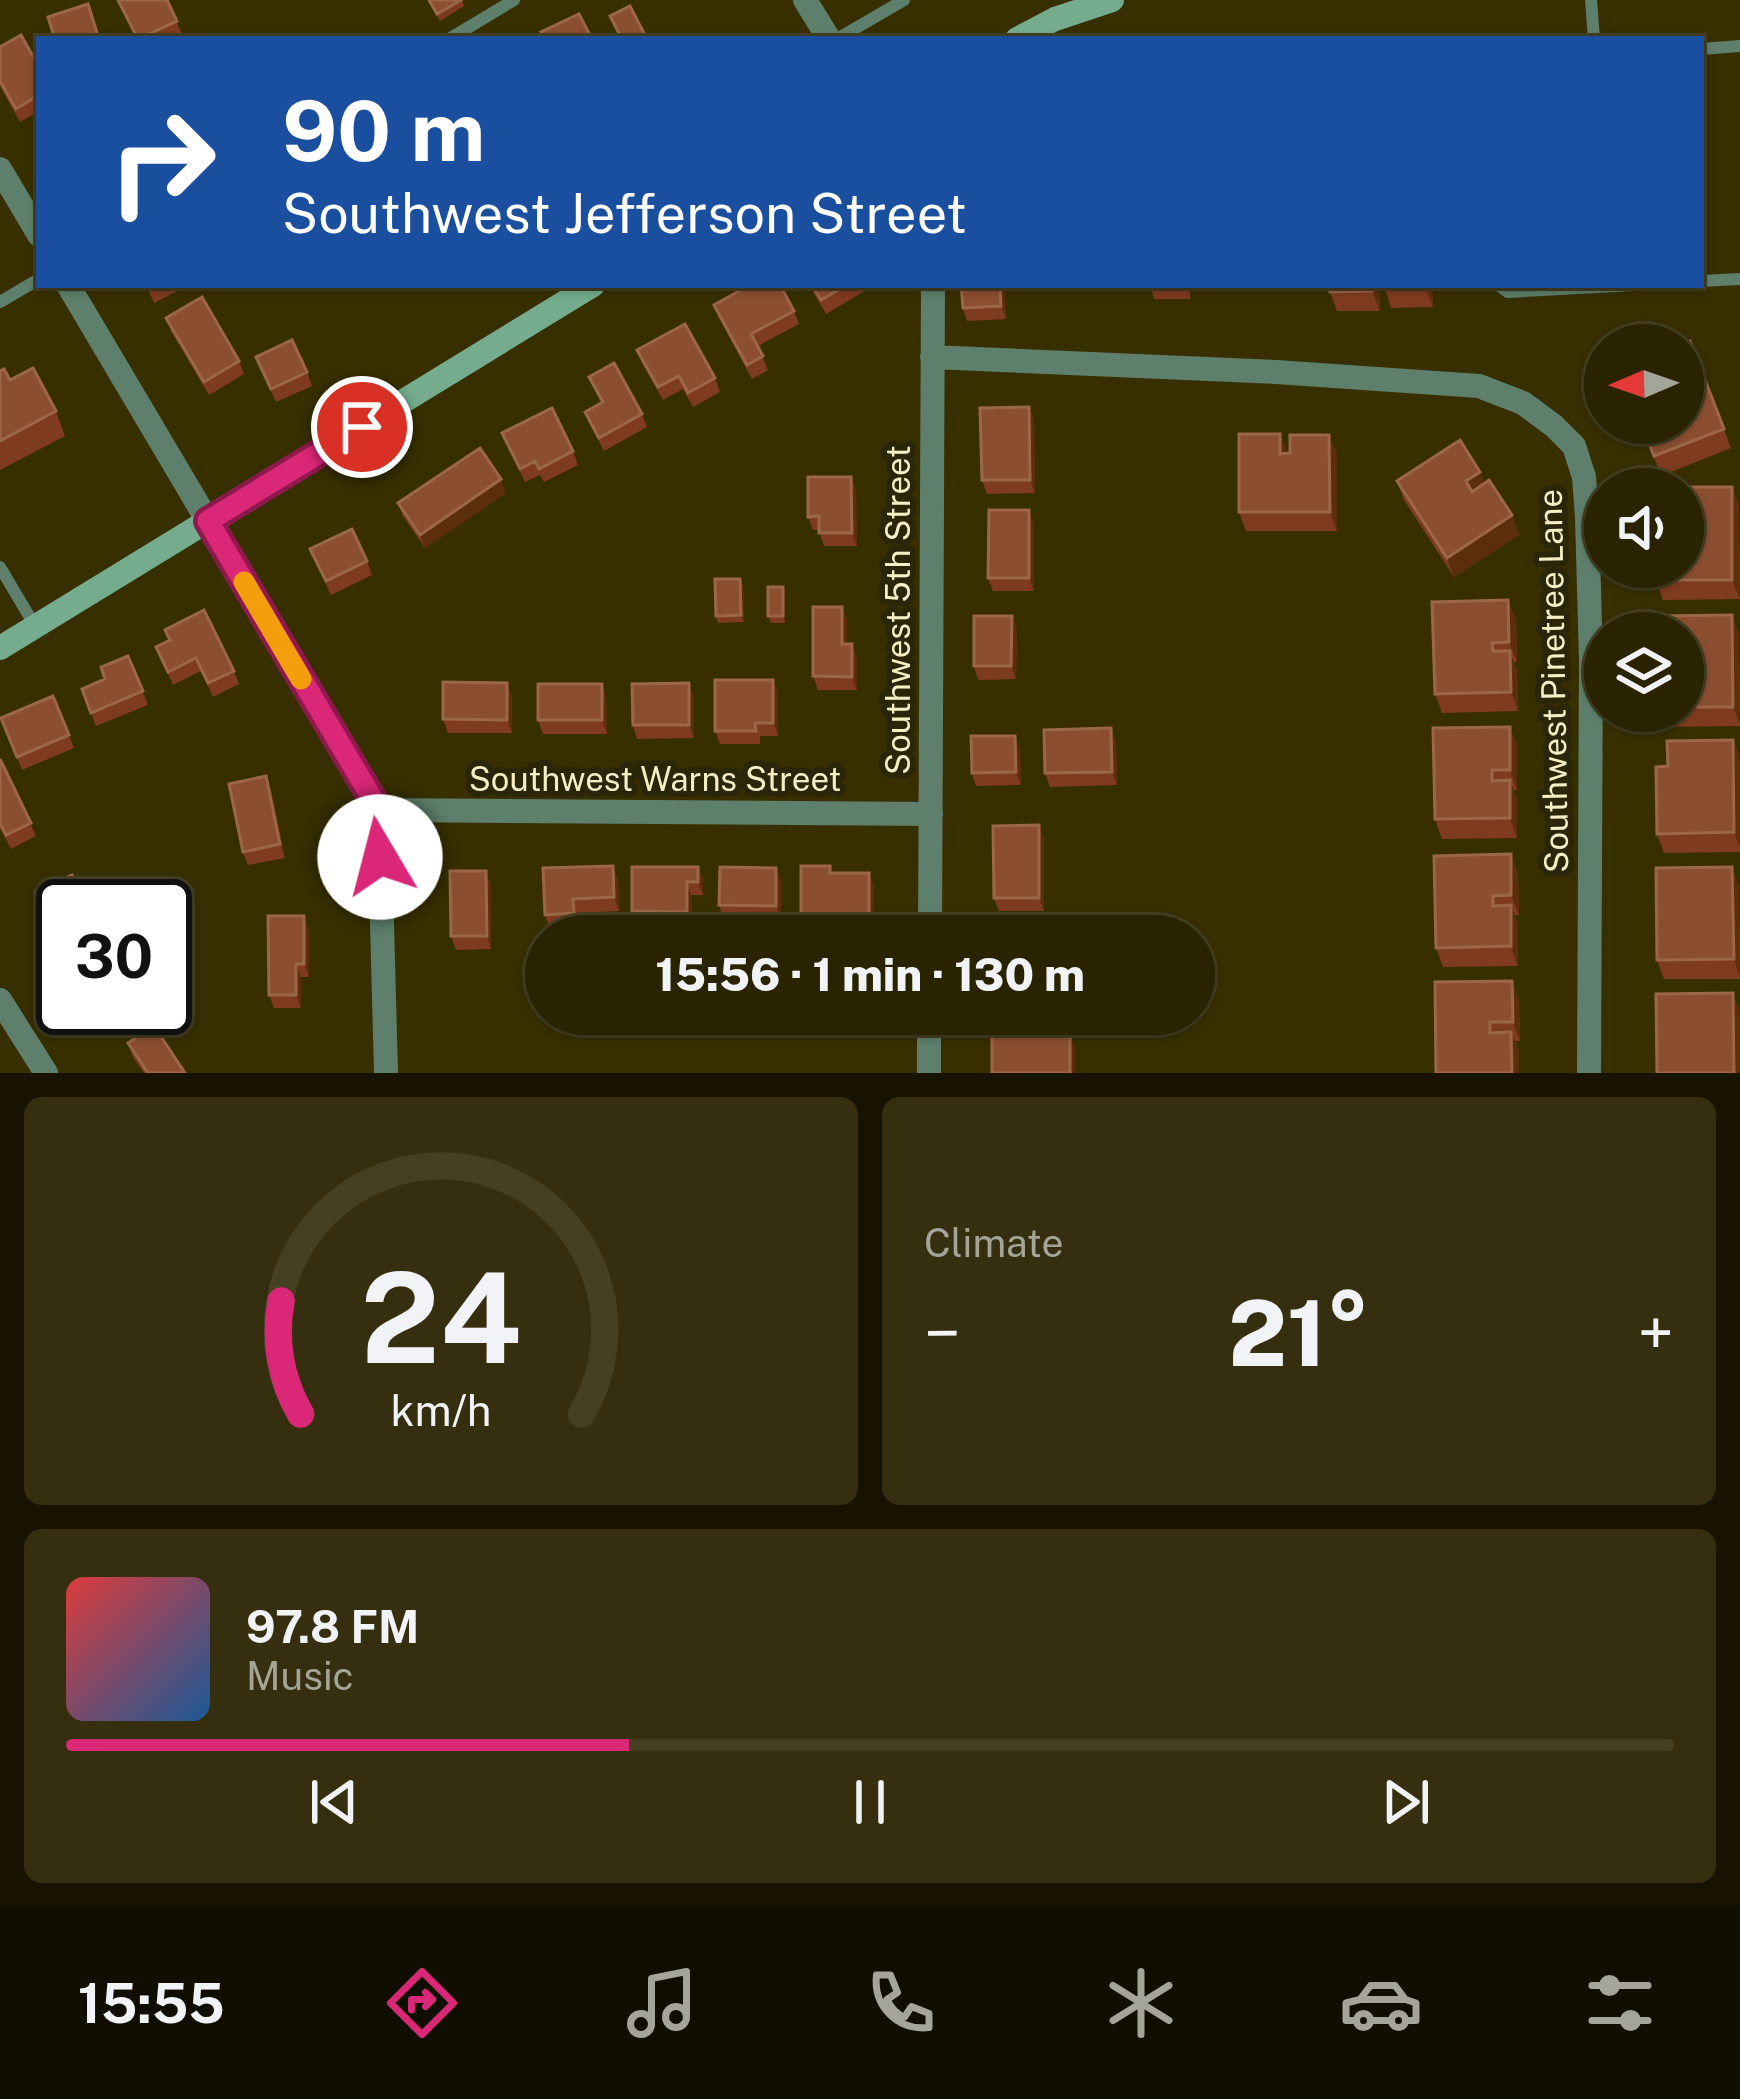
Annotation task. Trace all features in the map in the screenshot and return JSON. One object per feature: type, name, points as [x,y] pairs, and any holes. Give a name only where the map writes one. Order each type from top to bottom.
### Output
[{"type":"main road","points":[[1023,36],[1055,19],[1112,0]]},
{"type":"main road","points":[[0,648],[588,288]]},
{"type":"street","points":[[805,0],[831,36]]},
{"type":"street","points":[[0,169],[36,230]]},
{"type":"street","points":[[70,288],[379,810],[386,1073]]},
{"type":"street","name":"Southwest 5th Street","points":[[930,915],[933,288]]},
{"type":"street","name":"Southwest Pinetree Lane","points":[[932,357],[1466,384],[1522,403],[1574,446],[1584,478],[1590,612],[1589,1073]]},
{"type":"street","name":"Southwest Warns Street","points":[[379,810],[931,814]]},
{"type":"street","points":[[0,1000],[46,1073]]},
{"type":"street","points":[[928,1073],[929,1035]]},
{"type":"lane","points":[[454,36],[514,0]]},
{"type":"lane","points":[[838,36],[904,0]]},
{"type":"lane","points":[[1591,0],[1594,36]]},
{"type":"lane","points":[[1704,49],[1740,46]]},
{"type":"lane","points":[[1704,281],[1740,279]]},
{"type":"lane","points":[[0,302],[36,281]]},
{"type":"lane","points":[[1502,288],[1508,292],[1580,288]]},
{"type":"lane","points":[[0,567],[34,626]]},
{"type":"building","points":[[118,0],[167,0],[177,21],[136,36]]},
{"type":"building","points":[[429,0],[461,0],[437,14]]},
{"type":"building","points":[[88,4],[98,36],[54,36],[48,17]]},
{"type":"building","points":[[630,6],[645,36],[620,36],[610,16]]},
{"type":"building","points":[[579,14],[590,36],[543,36],[541,32]]},
{"type":"building","points":[[21,35],[36,62],[36,97],[16,109],[0,81],[0,47]]},
{"type":"building","points":[[745,288],[782,288],[794,311],[751,334],[763,356],[747,365],[714,305]]},
{"type":"building","points":[[814,288],[842,288],[821,300]]},
{"type":"building","points":[[961,288],[1000,288],[1001,306],[963,308]]},
{"type":"building","points":[[1330,288],[1372,288],[1372,291],[1330,292]]},
{"type":"building","points":[[202,297],[239,361],[204,382],[166,318]]},
{"type":"building","points":[[685,324],[715,378],[688,393],[679,376],[658,387],[637,350]]},
{"type":"building","points":[[292,340],[307,372],[271,389],[256,357]]},
{"type":"building","points":[[614,363],[642,414],[599,438],[585,412],[603,402],[589,377]]},
{"type":"building","points":[[33,368],[56,411],[0,441],[0,371],[4,369],[10,380]]},
{"type":"building","points":[[1704,377],[1724,429],[1704,437]]},
{"type":"building","points":[[1029,407],[1030,480],[982,480],[980,408]]},
{"type":"building","points":[[552,408],[573,451],[539,469],[535,461],[520,469],[502,433]]},
{"type":"building","points":[[1239,434],[1280,434],[1280,454],[1290,453],[1290,435],[1329,435],[1330,512],[1239,512]]},
{"type":"building","points":[[1460,440],[1480,472],[1466,481],[1472,492],[1489,480],[1512,515],[1447,558],[1397,481]]},
{"type":"building","points":[[1649,444],[1685,444],[1654,456]]},
{"type":"building","points":[[480,448],[501,479],[420,535],[398,503]]},
{"type":"building","points":[[808,477],[851,477],[852,533],[819,533],[819,516],[808,517]]},
{"type":"building","points":[[1704,487],[1732,487],[1732,580],[1704,580]]},
{"type":"building","points":[[989,510],[1029,510],[1029,578],[988,578]]},
{"type":"building","points":[[352,529],[367,561],[326,581],[310,549]]},
{"type":"building","points":[[715,579],[740,579],[741,615],[716,616]]},
{"type":"building","points":[[768,587],[783,587],[783,616],[768,616]]},
{"type":"building","points":[[1508,600],[1509,642],[1492,643],[1493,651],[1510,651],[1511,692],[1435,694],[1432,602]]},
{"type":"building","points":[[813,607],[842,607],[842,644],[852,644],[852,677],[813,676]]},
{"type":"building","points":[[204,610],[234,671],[208,683],[196,658],[168,672],[156,647],[170,640],[165,630]]},
{"type":"building","points":[[1704,615],[1732,615],[1733,707],[1704,707]]},
{"type":"building","points":[[974,616],[1012,616],[1011,666],[974,666]]},
{"type":"building","points":[[128,656],[143,691],[91,713],[82,689],[105,679],[101,667]]},
{"type":"building","points":[[715,680],[773,680],[773,723],[755,723],[756,731],[715,731]]},
{"type":"building","points":[[443,682],[507,683],[507,720],[443,719]]},
{"type":"building","points":[[689,683],[689,725],[633,725],[632,684]]},
{"type":"building","points":[[538,684],[602,684],[602,720],[538,720]]},
{"type":"building","points":[[53,696],[69,735],[17,757],[1,718]]},
{"type":"building","points":[[1510,727],[1510,770],[1492,770],[1492,781],[1510,780],[1510,818],[1435,819],[1433,728]]},
{"type":"building","points":[[1111,728],[1112,772],[1045,773],[1044,730]]},
{"type":"building","points":[[971,736],[1015,736],[1016,772],[972,773]]},
{"type":"building","points":[[1733,740],[1734,832],[1657,834],[1656,767],[1668,766],[1667,741]]},
{"type":"building","points":[[0,759],[31,823],[6,835],[0,823]]},
{"type":"building","points":[[266,776],[280,844],[243,852],[229,784]]},
{"type":"building","points":[[1039,825],[1039,898],[994,898],[993,826]]},
{"type":"building","points":[[1511,854],[1511,895],[1493,896],[1493,906],[1511,905],[1511,946],[1436,948],[1434,856]]},
{"type":"building","points":[[613,866],[614,897],[573,899],[574,913],[545,915],[543,868]]},
{"type":"building","points":[[801,866],[830,866],[830,873],[869,873],[869,913],[801,914]]},
{"type":"building","points":[[632,867],[698,867],[698,882],[687,882],[687,912],[632,911]]},
{"type":"building","points":[[720,867],[776,868],[776,906],[719,905]]},
{"type":"building","points":[[1732,867],[1734,959],[1657,960],[1656,868]]},
{"type":"building","points":[[450,871],[486,871],[487,936],[451,936]]},
{"type":"building","points":[[268,916],[304,916],[304,964],[296,964],[296,995],[269,995]]},
{"type":"building","points":[[1512,981],[1513,1022],[1490,1022],[1490,1033],[1511,1032],[1512,1073],[1436,1073],[1435,982]]},
{"type":"building","points":[[1733,993],[1734,1073],[1657,1073],[1656,994]]},
{"type":"building","points":[[140,1035],[160,1035],[185,1073],[148,1073],[128,1043]]},
{"type":"building","points":[[992,1035],[1070,1035],[1070,1073],[992,1073]]},
{"type":"slow traffic","points":[[244,582],[301,679]]},
{"type":"route","points":[[362,427],[208,521],[379,810],[380,857]]}]
